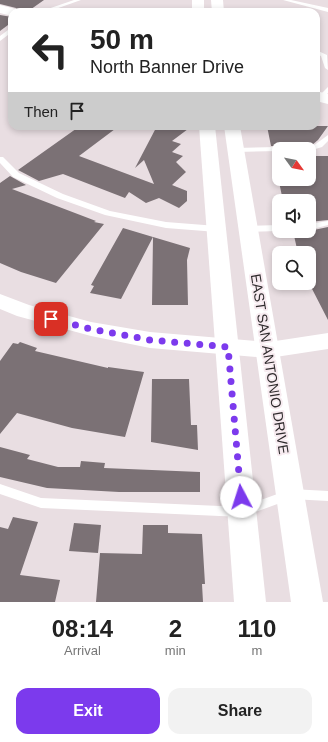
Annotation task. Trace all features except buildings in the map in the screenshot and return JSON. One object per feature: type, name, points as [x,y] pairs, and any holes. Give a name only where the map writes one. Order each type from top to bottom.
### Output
[{"type":"main road","points":[[207,130],[250,602]]},
{"type":"main road","name":"EAST SAN ANTONIO DRIVE","points":[[233,130],[269,350],[307,602]]},
{"type":"street","points":[[0,301],[24,311],[91,329],[150,340],[269,350],[328,341]]},
{"type":"lane","points":[[54,8],[79,0]]},
{"type":"lane","points":[[284,0],[319,8]]},
{"type":"lane","points":[[0,39],[8,32]]},
{"type":"lane","points":[[320,54],[324,55],[328,68]]},
{"type":"lane","points":[[316,149],[322,146],[328,137]]},
{"type":"lane","points":[[236,150],[272,149]]},
{"type":"lane","points":[[0,159],[16,175],[60,196],[108,213],[166,225],[216,229]]},
{"type":"lane","points":[[316,226],[328,223]]},
{"type":"lane","points":[[249,229],[272,228]]},
{"type":"lane","points":[[0,489],[41,503],[242,512],[291,494],[328,496]]},
{"type":"route","points":[[51,319],[91,329],[150,340],[228,347],[241,497]]}]
